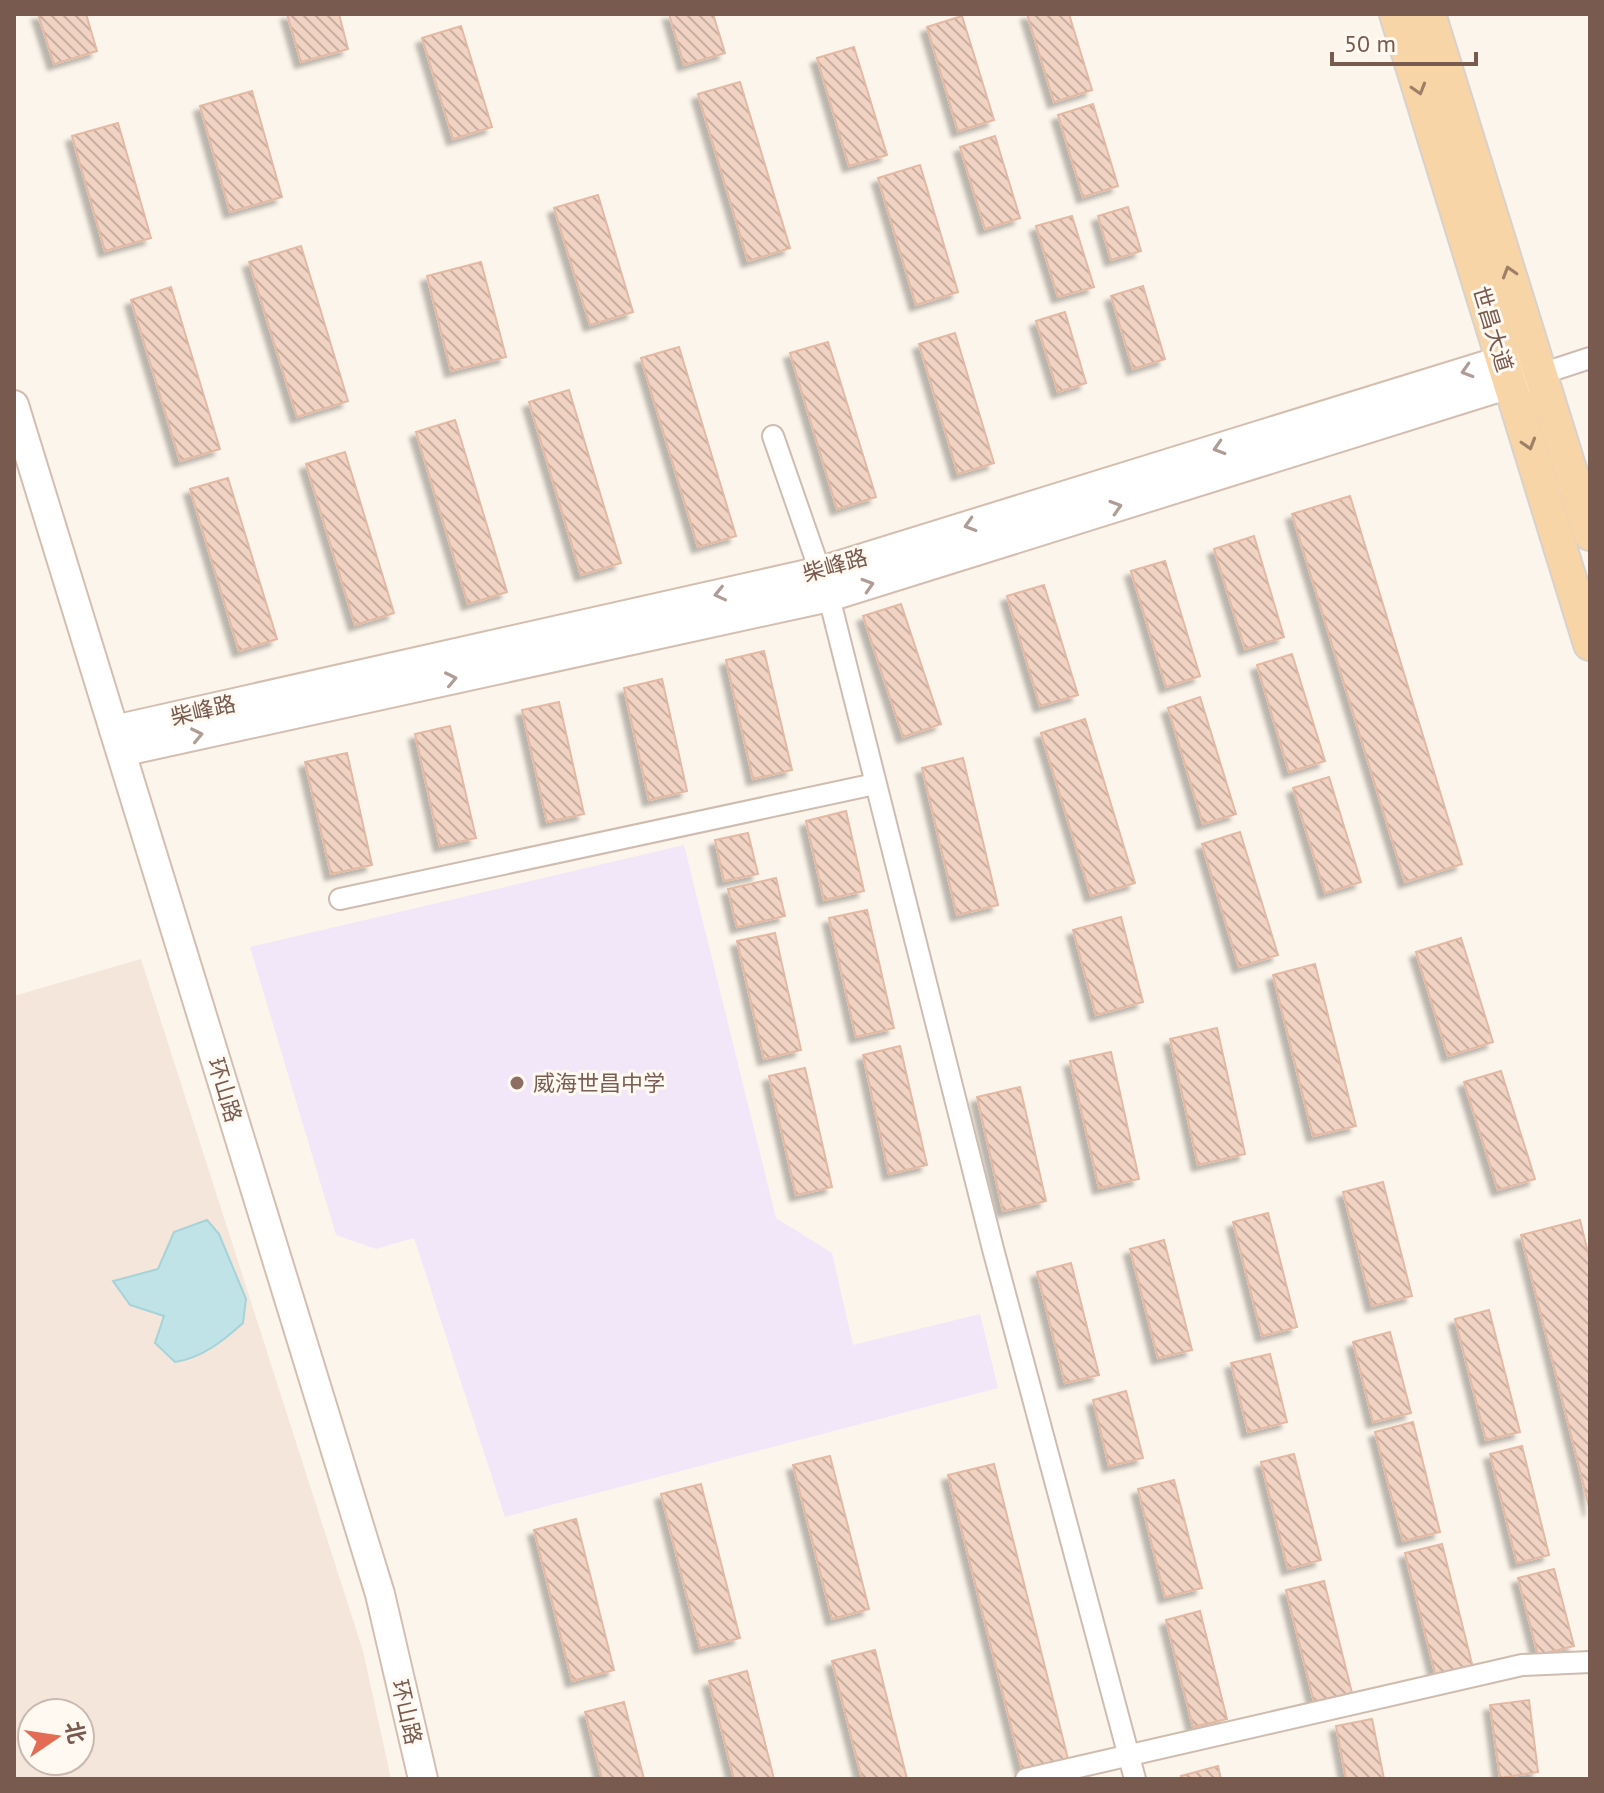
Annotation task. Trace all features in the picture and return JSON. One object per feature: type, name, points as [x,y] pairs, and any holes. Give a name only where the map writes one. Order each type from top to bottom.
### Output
[{"type":"main road","name":"世昌大道","points":[[1396,14],[1590,644]]},
{"type":"main road","name":"世昌大道","points":[[1429,14],[1590,534]]},
{"type":"street","points":[[1506,372],[1541,374],[1590,358]]},
{"type":"street","name":"柴峰路","points":[[117,741],[825,584],[1506,372]]},
{"type":"street","name":"环山路","points":[[14,405],[380,1594],[423,1779]]},
{"type":"street","points":[[773,436],[825,584],[993,1249],[1135,1779]]},
{"type":"street","points":[[340,899],[875,784]]},
{"type":"street","points":[[1026,1779],[1522,1665],[1590,1662]]},
{"type":"shaded area","name":"威海世昌中学","points":[[684,845],[776,1218],[832,1253],[853,1345],[980,1314],[998,1388],[505,1517],[414,1238],[376,1249],[336,1235],[250,947]]},
{"type":"shaded area","points":[[141,959],[363,1651],[391,1779],[14,1779],[14,996]]},
{"type":"water","points":[[207,1220],[219,1234],[246,1299],[243,1323],[203,1353],[175,1362],[155,1343],[164,1316],[130,1305],[113,1281],[158,1269],[174,1232]]},
{"type":"building","points":[[38,14],[86,14],[97,51],[54,64]]},
{"type":"building","points":[[287,14],[339,14],[348,49],[301,62]]},
{"type":"building","points":[[669,14],[713,14],[725,53],[684,65]]},
{"type":"building","points":[[1027,14],[1069,14],[1092,90],[1054,102]]},
{"type":"building","points":[[962,16],[994,120],[958,131],[927,27]]},
{"type":"building","points":[[461,26],[492,127],[453,139],[422,38]]},
{"type":"building","points":[[854,47],[887,155],[849,166],[817,58]]},
{"type":"building","points":[[740,82],[790,248],[748,261],[698,94]]},
{"type":"building","points":[[252,91],[282,197],[230,212],[200,106]]},
{"type":"building","points":[[1093,104],[1118,186],[1083,197],[1058,115]]},
{"type":"building","points":[[118,123],[151,238],[105,251],[72,136]]},
{"type":"building","points":[[995,136],[1020,218],[985,229],[960,147]]},
{"type":"building","points":[[920,165],[958,292],[916,305],[878,178]]},
{"type":"building","points":[[598,195],[633,312],[590,325],[554,208]]},
{"type":"building","points":[[1128,207],[1141,251],[1111,260],[1098,216]]},
{"type":"building","points":[[1072,216],[1094,287],[1058,297],[1036,226]]},
{"type":"building","points":[[301,246],[348,401],[297,417],[249,262]]},
{"type":"building","points":[[481,262],[506,357],[451,371],[427,276]]},
{"type":"building","points":[[1143,286],[1165,359],[1133,369],[1111,296]]},
{"type":"building","points":[[171,287],[220,449],[180,461],[131,300]]},
{"type":"building","points":[[1065,312],[1086,383],[1058,392],[1036,321]]},
{"type":"building","points":[[955,333],[994,463],[958,474],[919,344]]},
{"type":"building","points":[[828,342],[876,497],[837,509],[790,353]]},
{"type":"building","points":[[679,347],[736,536],[698,547],[641,358]]},
{"type":"building","points":[[569,390],[621,563],[581,575],[529,402]]},
{"type":"building","points":[[455,420],[507,592],[468,604],[416,432]]},
{"type":"building","points":[[345,452],[394,613],[355,625],[306,464]]},
{"type":"building","points":[[228,478],[277,639],[239,651],[190,489]]},
{"type":"building","points":[[1350,496],[1462,864],[1405,882],[1292,514]]},
{"type":"building","points":[[1254,536],[1284,637],[1245,649],[1214,549]]},
{"type":"building","points":[[1165,561],[1200,676],[1166,687],[1131,571]]},
{"type":"building","points":[[1044,585],[1078,695],[1040,706],[1007,596]]},
{"type":"building","points":[[901,604],[941,724],[903,737],[863,616]]},
{"type":"building","points":[[764,651],[792,770],[753,779],[726,660]]},
{"type":"building","points":[[1292,654],[1325,761],[1289,772],[1257,665]]},
{"type":"building","points":[[662,679],[687,791],[649,800],[624,688]]},
{"type":"building","points":[[1200,697],[1236,814],[1203,824],[1168,708]]},
{"type":"building","points":[[559,702],[584,814],[547,822],[522,710]]},
{"type":"building","points":[[1085,719],[1135,883],[1091,896],[1041,733]]},
{"type":"building","points":[[450,726],[476,838],[440,846],[415,734]]},
{"type":"building","points":[[347,753],[372,865],[331,874],[305,762]]},
{"type":"building","points":[[963,758],[998,905],[957,915],[922,768]]},
{"type":"building","points":[[1329,777],[1361,882],[1325,893],[1293,788]]},
{"type":"building","points":[[846,811],[864,891],[824,900],[806,821]]},
{"type":"building","points":[[1240,832],[1278,955],[1239,967],[1202,844]]},
{"type":"building","points":[[748,833],[758,874],[724,881],[715,840]]},
{"type":"building","points":[[776,878],[785,916],[737,927],[728,889]]},
{"type":"building","points":[[867,910],[894,1028],[856,1037],[829,918]]},
{"type":"building","points":[[1121,917],[1143,1002],[1096,1015],[1073,930]]},
{"type":"building","points":[[775,933],[801,1050],[764,1059],[737,941]]},
{"type":"building","points":[[1461,938],[1493,1042],[1448,1056],[1416,952]]},
{"type":"building","points":[[1315,964],[1356,1126],[1313,1136],[1273,975]]},
{"type":"building","points":[[1217,1028],[1245,1154],[1198,1165],[1170,1039]]},
{"type":"building","points":[[900,1046],[927,1165],[889,1174],[863,1055]]},
{"type":"building","points":[[1111,1052],[1139,1179],[1099,1188],[1070,1061]]},
{"type":"building","points":[[805,1068],[832,1187],[796,1195],[769,1076]]},
{"type":"building","points":[[1501,1071],[1535,1179],[1498,1190],[1464,1082]]},
{"type":"building","points":[[1020,1087],[1046,1201],[1003,1211],[977,1097]]},
{"type":"building","points":[[1383,1182],[1412,1296],[1372,1306],[1343,1192]]},
{"type":"building","points":[[1268,1213],[1297,1327],[1262,1336],[1233,1222]]},
{"type":"building","points":[[1580,1220],[1590,1261],[1590,1511],[1521,1235]]},
{"type":"building","points":[[1164,1240],[1192,1350],[1158,1358],[1130,1249]]},
{"type":"building","points":[[1071,1263],[1099,1375],[1065,1383],[1037,1272]]},
{"type":"building","points":[[1489,1310],[1520,1432],[1486,1440],[1455,1319]]},
{"type":"building","points":[[1390,1332],[1411,1413],[1373,1422],[1353,1342]]},
{"type":"building","points":[[1270,1354],[1287,1422],[1248,1432],[1231,1363]]},
{"type":"building","points":[[1126,1391],[1143,1458],[1109,1466],[1093,1400]]},
{"type":"building","points":[[1413,1422],[1440,1532],[1403,1541],[1375,1432]]},
{"type":"building","points":[[1522,1446],[1549,1555],[1517,1563],[1490,1454]]},
{"type":"building","points":[[1294,1454],[1321,1560],[1288,1569],[1261,1462]]},
{"type":"building","points":[[830,1456],[869,1609],[832,1619],[793,1465]]},
{"type":"building","points":[[994,1464],[1068,1759],[1022,1770],[948,1475]]},
{"type":"building","points":[[1174,1480],[1202,1588],[1165,1597],[1138,1489]]},
{"type":"building","points":[[701,1484],[740,1638],[700,1648],[661,1494]]},
{"type":"building","points":[[576,1519],[614,1670],[572,1681],[534,1530]]},
{"type":"building","points":[[1442,1544],[1473,1668],[1436,1677],[1405,1553]]},
{"type":"building","points":[[1554,1569],[1574,1646],[1538,1655],[1518,1578]]},
{"type":"building","points":[[1324,1581],[1352,1693],[1314,1702],[1286,1590]]},
{"type":"building","points":[[1200,1611],[1227,1719],[1193,1727],[1166,1620]]},
{"type":"building","points":[[875,1650],[907,1779],[862,1779],[832,1661]]},
{"type":"building","points":[[747,1671],[774,1779],[734,1779],[709,1681]]},
{"type":"building","points":[[1529,1700],[1538,1772],[1500,1778],[1490,1705]]},
{"type":"building","points":[[624,1702],[644,1779],[602,1779],[585,1712]]},
{"type":"building","points":[[1372,1719],[1384,1779],[1346,1779],[1336,1726]]},
{"type":"building","points":[[1218,1766],[1221,1779],[1182,1779],[1181,1776]]},
{"type":"place","name":"威海世昌中学","points":[[517,1083]]}]
